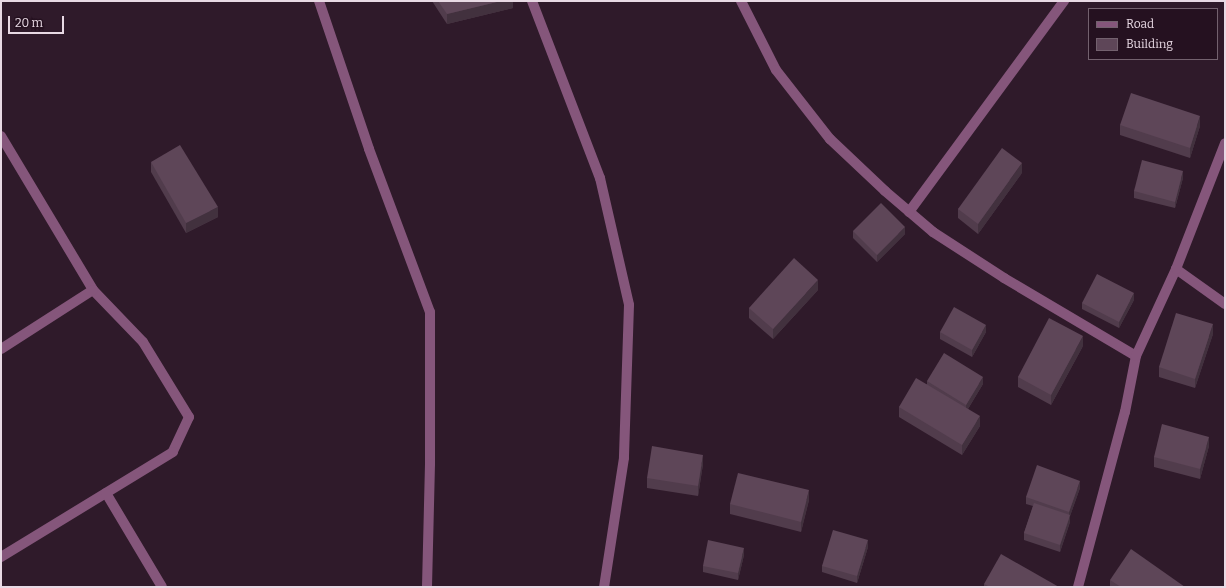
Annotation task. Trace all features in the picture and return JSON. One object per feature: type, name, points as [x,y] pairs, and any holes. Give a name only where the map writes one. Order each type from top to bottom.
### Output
[{"type":"street","points":[[319,1],[369,148],[430,312],[430,464],[427,587]]},
{"type":"street","points":[[532,1],[600,178],[630,305],[624,458],[604,587]]},
{"type":"street","points":[[741,1],[776,70],[830,139],[909,212],[933,232],[1004,278],[1136,356]]},
{"type":"street","points":[[909,212],[1064,1]]},
{"type":"street","points":[[1,136],[93,290],[143,342],[189,417],[173,452],[1,557]]},
{"type":"street","points":[[1078,587],[1125,412],[1136,356],[1176,269],[1225,143]]},
{"type":"street","points":[[1176,269],[1225,304]]},
{"type":"street","points":[[1,349],[93,290]]},
{"type":"street","points":[[106,493],[162,587]]},
{"type":"building","points":[[438,1],[501,1],[447,14]]},
{"type":"building","points":[[1131,93],[1200,116],[1190,148],[1120,125]]},
{"type":"building","points":[[180,145],[218,207],[186,223],[151,162]]},
{"type":"building","points":[[1002,148],[1022,163],[978,224],[958,209]]},
{"type":"building","points":[[1142,160],[1183,171],[1175,202],[1134,191]]},
{"type":"building","points":[[881,203],[905,227],[877,255],[853,231]]},
{"type":"building","points":[[794,258],[818,280],[773,329],[749,308]]},
{"type":"building","points":[[1097,274],[1134,293],[1119,322],[1082,303]]},
{"type":"building","points":[[954,307],[986,325],[972,350],[940,332]]},
{"type":"building","points":[[1176,313],[1213,324],[1195,379],[1159,367]]},
{"type":"building","points":[[1049,318],[1083,336],[1051,395],[1018,377]]},
{"type":"building","points":[[944,353],[983,377],[966,405],[927,381]]},
{"type":"building","points":[[916,378],[980,416],[962,445],[899,407]]},
{"type":"building","points":[[1162,424],[1209,437],[1200,469],[1154,457]]},
{"type":"building","points":[[652,446],[703,455],[698,486],[647,478]]},
{"type":"building","points":[[1037,465],[1080,481],[1069,512],[1026,497]]},
{"type":"building","points":[[738,473],[809,490],[801,522],[730,504]]},
{"type":"building","points":[[1034,503],[1070,515],[1060,545],[1024,533]]},
{"type":"building","points":[[833,530],[868,540],[857,576],[822,566]]},
{"type":"building","points":[[708,540],[744,548],[738,573],[703,566]]},
{"type":"building","points":[[1131,549],[1185,587],[1121,587],[1110,580]]},
{"type":"building","points":[[1001,554],[1059,587],[990,587],[984,584]]}]
